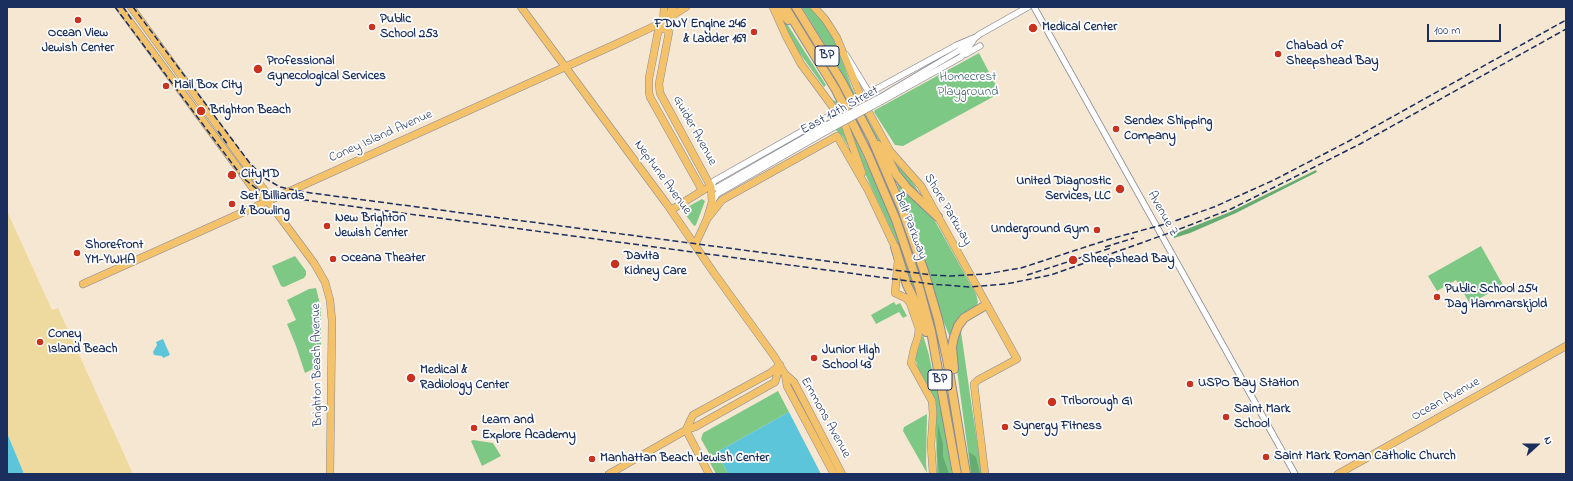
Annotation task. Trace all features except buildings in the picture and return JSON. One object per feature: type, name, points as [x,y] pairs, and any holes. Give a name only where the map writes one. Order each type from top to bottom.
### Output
[{"type":"highway","points":[[665,22],[673,7]]},
{"type":"highway","points":[[777,7],[810,46]]},
{"type":"highway","name":"Belt Parkway","points":[[785,7],[836,90],[868,154],[896,220],[919,287],[938,364],[957,474]]},
{"type":"highway","name":"Belt Parkway","points":[[796,7],[842,82],[872,139],[902,209],[924,271],[938,319],[954,396],[966,474]]},
{"type":"highway","points":[[872,139],[885,153],[896,174],[907,188],[938,217]]},
{"type":"highway","points":[[895,247],[907,285],[918,307],[938,364]]},
{"type":"highway","points":[[906,298],[911,299],[918,307]]},
{"type":"highway","points":[[954,396],[952,347],[954,337],[958,326],[964,318],[986,305]]},
{"type":"main road","name":"Brighton Beach Avenue","points":[[119,7],[258,195],[268,202],[314,263],[325,282],[330,300],[332,328],[330,474]]},
{"type":"main road","name":"Brighton Beach Avenue","points":[[131,7],[265,191],[268,202]]},
{"type":"main road","name":"Neptune Avenue","points":[[521,7],[671,210],[780,365]]},
{"type":"main road","name":"Guider Avenue","points":[[664,7],[665,22],[669,32],[659,84],[660,93],[711,187],[712,202],[707,219],[695,245]]},
{"type":"main road","name":"Coney Island Avenue","points":[[83,284],[665,22],[686,7]]},
{"type":"main road","points":[[773,7],[801,64],[844,122],[868,190],[895,247],[898,260],[895,293],[906,298],[910,303],[918,329],[918,337],[911,363],[932,401],[933,474]]},
{"type":"main road","name":"Shore Parkway","points":[[814,7],[825,19]]},
{"type":"main road","name":"Shore Parkway","points":[[819,7],[840,45],[863,102],[890,151],[921,186],[1017,359],[975,383],[974,387],[986,474]]},
{"type":"main road","name":"Guider Avenue","points":[[665,22],[658,32],[649,78],[648,92],[702,190]]},
{"type":"main road","name":"East 12th Street","points":[[707,219],[722,200],[838,136],[868,190]]},
{"type":"main road","name":"East 12th Street","points":[[671,210],[702,190],[711,187]]},
{"type":"main road","name":"Ocean Avenue","points":[[1338,474],[1566,346]]},
{"type":"main road","points":[[686,430],[693,415],[770,373],[780,365]]},
{"type":"main road","points":[[609,474],[775,382],[780,365]]},
{"type":"main road","name":"Emmons Avenue","points":[[780,365],[785,374],[794,382],[842,474]]},
{"type":"main road","name":"Emmons Avenue","points":[[785,374],[787,386],[834,474]]},
{"type":"main road","points":[[686,430],[709,474]]},
{"type":"street","name":"East 12th Street","points":[[868,91],[875,91],[957,45],[976,37],[1028,7]]},
{"type":"street","name":"Avenue Z","points":[[1034,7],[1295,474]]},
{"type":"street","name":"East 12th Street","points":[[829,116],[714,181],[711,187],[716,188],[720,186],[961,57],[976,37]]},
{"type":"street","name":"East 12th Street","points":[[880,100],[960,50],[976,37]]},
{"type":"street","name":"Shore Parkway","points":[[840,45],[868,91]]},
{"type":"street","points":[[961,57],[980,46]]},
{"type":"street","name":"East 12th Street","points":[[712,202],[717,194],[826,129]]},
{"type":"green space","points":[[802,7],[809,7],[824,23],[834,38],[852,88],[882,144],[874,135],[843,75]]},
{"type":"green space","points":[[784,19],[826,85],[824,87],[798,51],[782,21]]},
{"type":"green space","name":"Homecrest Playground","points":[[979,53],[1000,93],[903,146],[895,145],[874,112],[875,110]]},
{"type":"green space","points":[[825,99],[845,130],[853,154],[842,136],[828,122],[831,114]]},
{"type":"green space","points":[[833,100],[837,102],[842,110],[889,212],[916,290],[916,293],[914,294],[910,287],[901,251],[867,178],[850,129]]},
{"type":"green space","points":[[898,166],[906,172],[922,197],[899,177]]},
{"type":"green space","points":[[1316,170],[1317,172],[1236,213],[1190,233],[1174,238],[1172,235],[1230,212]]},
{"type":"green space","points":[[895,178],[935,221],[976,294],[978,302],[975,309],[952,335],[949,335],[942,318],[924,257]]},
{"type":"green space","points":[[702,199],[705,201],[696,225],[694,226],[682,210]]},
{"type":"green space","points":[[1481,246],[1503,285],[1470,304],[1456,280],[1437,291],[1428,276]]},
{"type":"green space","points":[[295,256],[306,271],[306,275],[304,278],[284,287],[281,286],[272,266]]},
{"type":"green space","points":[[316,288],[321,308],[321,365],[305,373],[287,324],[296,320],[287,300],[309,289]]},
{"type":"green space","points":[[894,302],[896,305],[900,303],[907,316],[903,318],[899,312],[876,324],[871,315]]},
{"type":"green space","points":[[961,332],[982,474],[971,474],[954,348],[957,333]]},
{"type":"green space","points":[[923,335],[936,389],[940,399],[952,474],[937,474],[935,399],[918,368],[915,358]]},
{"type":"green space","points":[[778,391],[789,412],[717,452],[728,474],[716,474],[707,457],[710,455],[701,439],[703,433]]},
{"type":"green space","points":[[927,414],[927,473],[903,431],[904,427]]},
{"type":"green space","points":[[938,424],[943,444],[943,456],[949,474],[939,474],[937,453]]},
{"type":"green space","points":[[471,441],[493,443],[501,456],[482,466]]},
{"type":"green space","points":[[969,452],[976,457],[980,474],[971,474]]},
{"type":"sand","name":"Coney Island Beach","points":[[7,211],[52,310],[58,308],[133,474],[24,474],[7,433]]},
{"type":"water","points":[[163,339],[170,355],[163,358],[162,356],[154,355],[153,352],[157,345],[156,342]]},
{"type":"water","points":[[789,412],[821,474],[728,474],[717,452]]},
{"type":"water","points":[[7,433],[22,469],[24,474],[7,474]]},
{"type":"railway","points":[[115,7],[243,178],[257,189],[275,196],[931,284],[970,287],[1006,284],[1051,275],[1172,232],[1231,209],[1360,144],[1566,29]]},
{"type":"railway","points":[[123,7],[132,20]]},
{"type":"railway","points":[[133,7],[249,162],[263,177],[280,187],[304,192],[932,275],[951,276],[986,274],[1021,268],[1110,239],[1169,223],[1214,207],[1274,180],[1349,141],[1566,20]]},
{"type":"railway","points":[[218,131],[228,145]]},
{"type":"railway","points":[[1105,247],[1134,238]]},
{"type":"railway","points":[[1027,275],[1111,248]]},
{"type":"place","name":"Ocean View Jewish Center","points":[[78,20]]},
{"type":"place","name":"Public School 253","points":[[372,27]]},
{"type":"place","name":"Medical Center","points":[[1033,28]]},
{"type":"place","name":"FDNY Engine 246 & Ladder 169","points":[[754,32]]},
{"type":"place","name":"Chabad of Sheepshead Bay","points":[[1278,54]]},
{"type":"place","name":"Professional Gynecological Services","points":[[258,69]]},
{"type":"place","name":"Mail Box City","points":[[166,86]]},
{"type":"place","name":"Brighton Beach","points":[[201,111]]},
{"type":"place","name":"Sendex Shipping Company","points":[[1116,129]]},
{"type":"place","name":"CityMD","points":[[232,175]]},
{"type":"place","name":"United Diagnostic Services, LLC","points":[[1120,189]]},
{"type":"place","name":"Set Billiards & Bowling","points":[[232,204]]},
{"type":"place","name":"New Brighton Jewish Center","points":[[327,226]]},
{"type":"place","name":"Underground Gym","points":[[1097,230]]},
{"type":"place","name":"Shorefront YM-YWHA","points":[[77,253]]},
{"type":"place","name":"Oceana Theater","points":[[333,259]]},
{"type":"place","name":"Sheepshead Bay","points":[[1073,260]]},
{"type":"place","name":"Davita Kidney Care","points":[[615,264]]},
{"type":"place","name":"Public School 254 Dag Hammarskjold","points":[[1437,297]]},
{"type":"place","name":"Coney Island Beach","points":[[40,342]]},
{"type":"place","name":"Junior High School 43","points":[[814,358]]},
{"type":"place","name":"Medical & Radiology Center","points":[[411,378]]},
{"type":"place","name":"USPO Bay Station","points":[[1190,384]]},
{"type":"place","name":"Triborough GI","points":[[1052,402]]},
{"type":"place","name":"Saint Mark School","points":[[1226,417]]},
{"type":"place","name":"Synergy Fitness","points":[[1005,427]]},
{"type":"place","name":"Learn and Explore Academy","points":[[474,428]]},
{"type":"place","name":"Saint Mark Roman Catholic Church","points":[[1266,457]]},
{"type":"place","name":"Manhattan Beach Jewish Center","points":[[592,459]]}]
